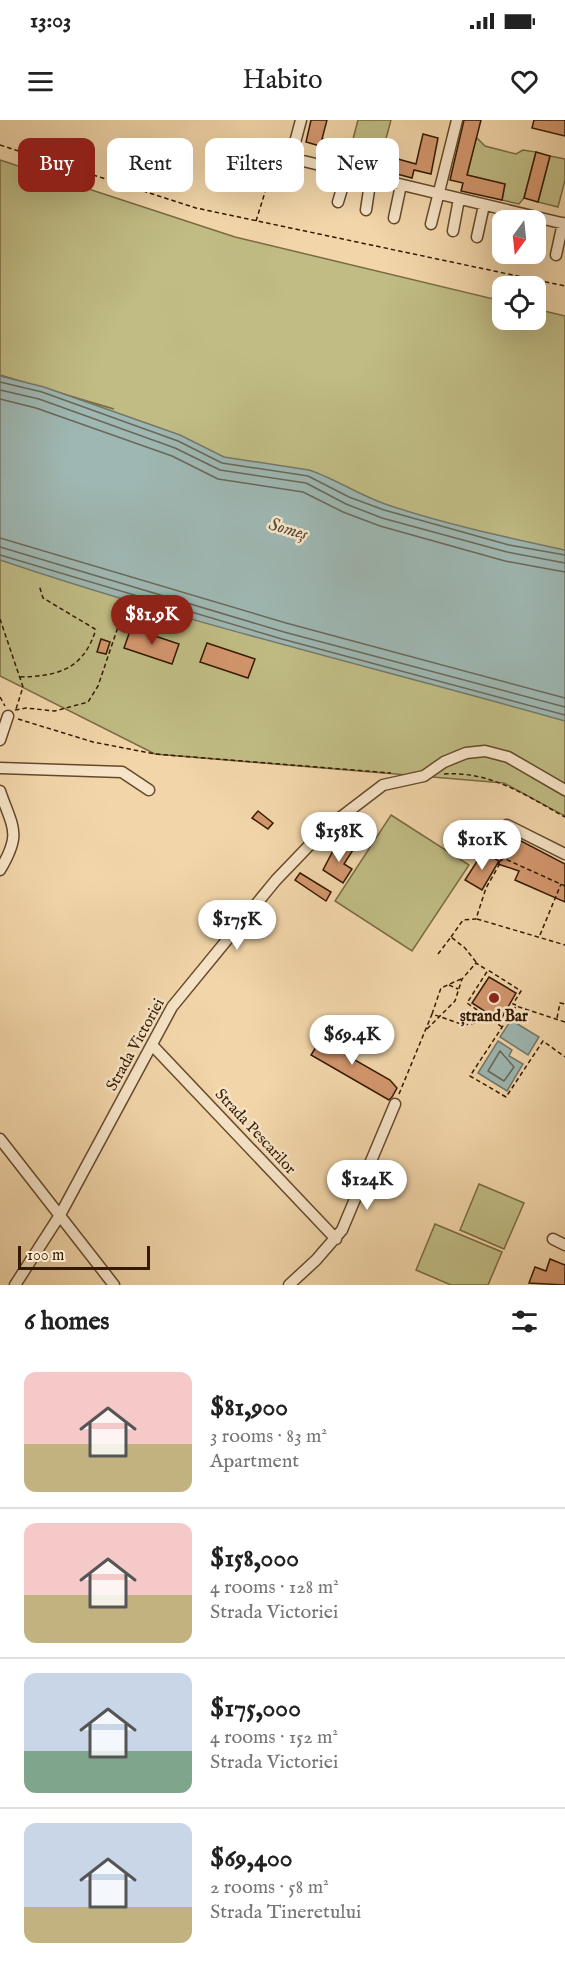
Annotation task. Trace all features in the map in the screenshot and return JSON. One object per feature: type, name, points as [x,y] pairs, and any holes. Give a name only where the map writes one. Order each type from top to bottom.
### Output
[{"type":"street","points":[[296,138],[301,120]]},
{"type":"street","points":[[431,224],[457,120]]},
{"type":"street","points":[[394,218],[401,185],[502,210]]},
{"type":"street","points":[[338,202],[341,192]]},
{"type":"street","points":[[366,210],[369,192]]},
{"type":"street","points":[[453,231],[459,199]]},
{"type":"street","points":[[477,237],[484,204]]},
{"type":"street","points":[[546,222],[564,224],[556,255]]},
{"type":"street","points":[[0,740],[12,713]]},
{"type":"street","name":"Strada Victoriei","points":[[15,1285],[60,1215],[172,1007],[276,880],[324,830],[383,785],[424,776],[444,762],[466,753],[485,751],[507,757],[565,790]]},
{"type":"street","points":[[0,768],[122,772],[149,790]]},
{"type":"street","points":[[0,791],[14,831],[13,848],[0,870]]},
{"type":"street","points":[[507,825],[565,854]]},
{"type":"street","name":"Strada Pescarilor","points":[[152,1045],[336,1239]]},
{"type":"street","points":[[289,1285],[336,1239],[348,1218],[395,1104]]},
{"type":"street","points":[[0,1139],[114,1285]]},
{"type":"street","points":[[553,1239],[565,1245]]},
{"type":"path","points":[[0,145],[196,208],[565,286]]},
{"type":"path","points":[[256,221],[265,192]]},
{"type":"path","points":[[20,677],[60,674],[70,668],[95,632],[94,628],[42,598],[39,585]]},
{"type":"path","points":[[0,619],[23,687],[12,713]]},
{"type":"path","points":[[12,713],[55,711],[88,702],[98,686],[118,624]]},
{"type":"path","points":[[12,713],[93,742],[154,754],[401,773]]},
{"type":"path","points":[[424,776],[466,773],[504,783],[565,817]]},
{"type":"path","points":[[476,919],[486,888],[503,858],[565,886]]},
{"type":"path","points":[[540,935],[561,884]]},
{"type":"path","points":[[438,954],[463,920],[476,919],[540,935],[565,945]]},
{"type":"path","points":[[451,937],[465,948],[476,963],[521,991],[513,1004],[565,1022]]},
{"type":"path","points":[[426,1030],[455,1001],[462,979],[476,963]]},
{"type":"path","points":[[488,970],[468,1004],[502,1027]]},
{"type":"path","points":[[395,1104],[441,988],[462,979]]},
{"type":"path","points":[[449,985],[458,990]]},
{"type":"path","points":[[557,1019],[560,1003],[565,1004]]},
{"type":"path","points":[[516,1006],[471,1076],[506,1097],[543,1041],[565,1057]]},
{"type":"path","points":[[432,1014],[464,1025],[492,1020]]},
{"type":"shaded area","points":[[358,120],[391,120],[386,138],[353,138]]},
{"type":"shaded area","points":[[476,137],[485,146],[516,154],[523,150],[536,152],[524,198],[519,204],[502,200],[505,184],[467,175]]},
{"type":"shaded area","points":[[550,156],[565,159],[565,180],[558,207],[538,202]]},
{"type":"shaded area","points":[[0,160],[18,166],[18,192],[95,191],[235,237],[492,299],[492,330],[546,330],[546,311],[565,316],[565,816],[504,783],[155,754],[0,676],[0,378],[114,409],[0,375]]},
{"type":"shaded area","points":[[391,815],[469,865],[412,951],[335,901]]},
{"type":"shaded area","points":[[479,1184],[524,1203],[504,1249],[460,1230]]},
{"type":"shaded area","points":[[435,1224],[502,1252],[488,1285],[451,1285],[416,1270]]},
{"type":"water","name":"Someș","points":[[0,376],[44,387],[180,435],[224,457],[309,470],[375,500],[407,511],[475,530],[565,550],[565,721],[211,625],[0,560]]},
{"type":"water","points":[[511,1020],[539,1037],[528,1055],[500,1037]]},
{"type":"water","points":[[498,1041],[512,1050],[509,1056],[523,1064],[507,1091],[478,1073]]},
{"type":"building","points":[[311,120],[327,120],[322,138],[316,138],[316,145],[306,142]]},
{"type":"building","points":[[464,120],[481,120],[467,175],[505,184],[502,200],[461,191],[463,183],[450,180]]},
{"type":"building","points":[[534,120],[565,120],[565,136],[532,128]]},
{"type":"building","points":[[423,134],[438,138],[431,174],[414,170],[412,178],[399,175],[399,159],[416,164]]},
{"type":"building","points":[[536,152],[550,156],[538,202],[524,198]]},
{"type":"building","points":[[131,628],[179,644],[172,664],[124,648]]},
{"type":"building","points":[[101,639],[110,642],[106,654],[97,652]]},
{"type":"building","points":[[207,643],[255,659],[248,678],[200,662]]},
{"type":"building","points":[[258,811],[273,823],[268,829],[252,818]]},
{"type":"building","points":[[500,830],[565,864],[565,902],[515,880],[519,871],[498,864],[508,850],[493,842]]},
{"type":"building","points":[[344,844],[353,850],[344,864],[352,869],[343,883],[323,870],[335,847],[340,849]]},
{"type":"building","points":[[483,852],[499,861],[482,890],[465,880]]},
{"type":"building","points":[[300,873],[331,892],[326,901],[295,880]]},
{"type":"building","name":"ștrand Bar","points":[[489,977],[516,993],[500,1021],[472,1003]]},
{"type":"building","points":[[326,1031],[343,1039],[341,1045],[349,1048],[346,1055],[390,1080],[397,1088],[389,1100],[311,1055]]},
{"type":"building","points":[[550,1259],[565,1265],[565,1285],[529,1283],[535,1267],[546,1271]]},
{"type":"place","name":"ștrand Bar","points":[[494,998]]}]
